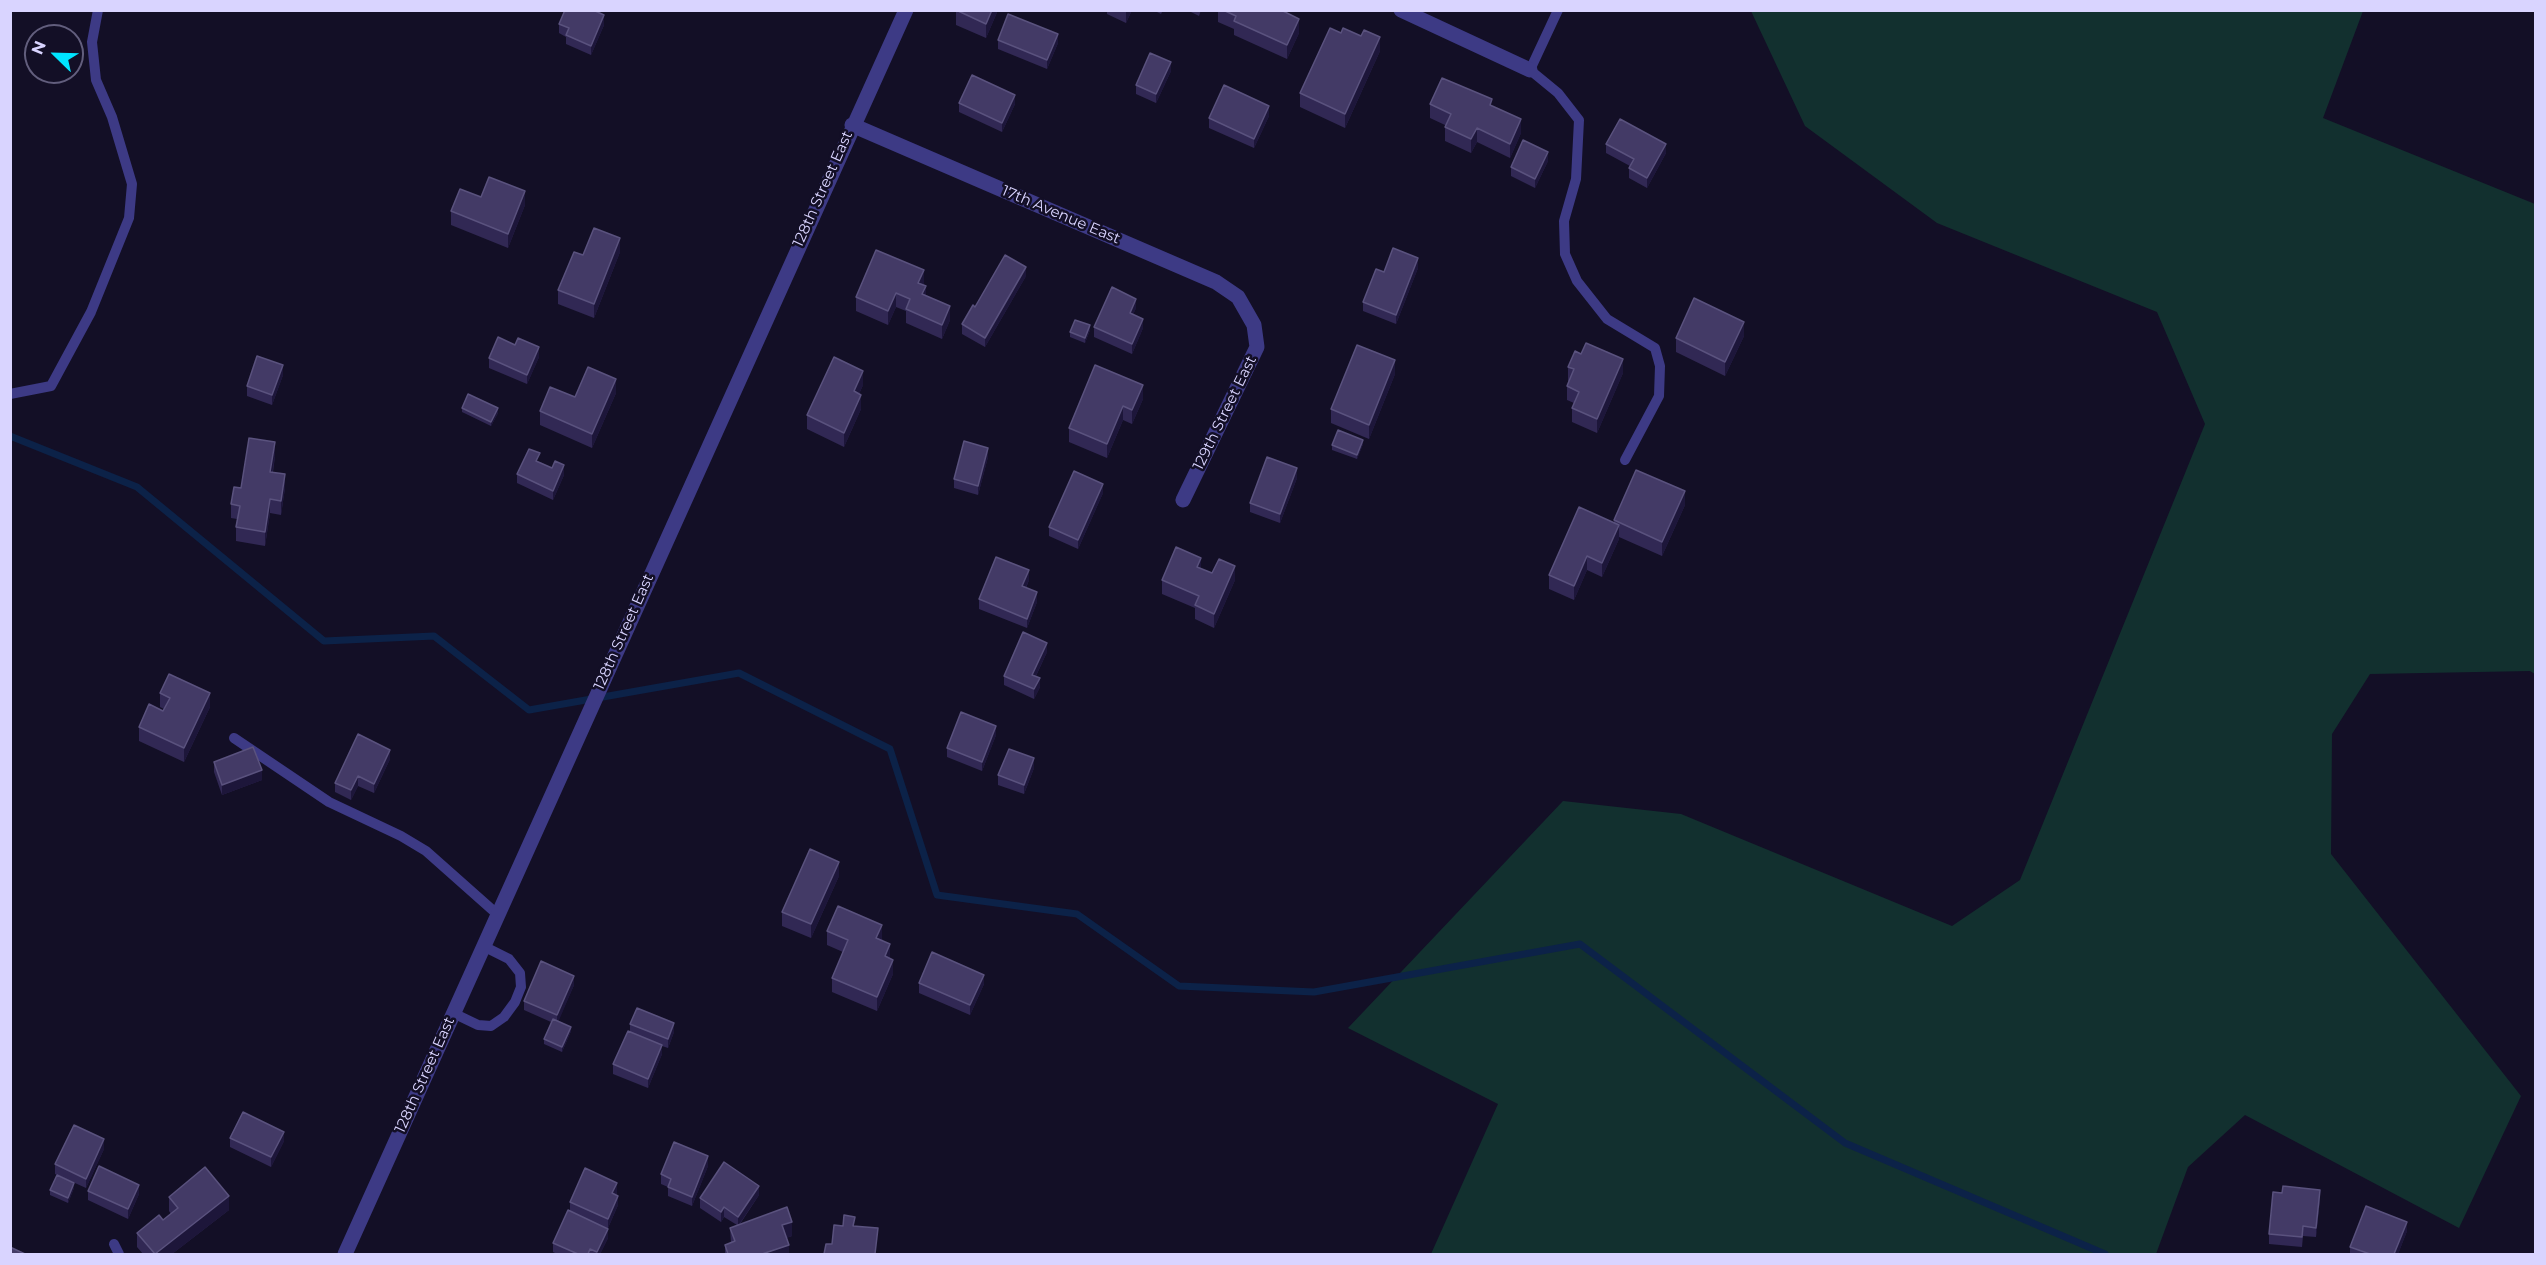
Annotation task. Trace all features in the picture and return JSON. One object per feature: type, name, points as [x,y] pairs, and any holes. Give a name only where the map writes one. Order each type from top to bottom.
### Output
[{"type":"street","name":"128th Street East","points":[[345,1254],[852,125],[906,10]]},
{"type":"street","points":[[1401,10],[1530,70]]},
{"type":"street","name":"17th Avenue East","points":[[852,125],[1216,282],[1238,297],[1254,324]]},
{"type":"street","name":"129th Street East","points":[[1183,500],[1257,347],[1254,324]]},
{"type":"lane","points":[[10,394],[51,386],[91,312],[129,218],[132,184],[112,117],[96,80],[92,42],[98,10]]},
{"type":"lane","points":[[1558,10],[1530,70],[1558,93],[1579,120],[1576,179],[1564,221],[1565,254],[1577,281],[1607,319],[1655,348],[1660,366],[1659,396],[1625,460]]},
{"type":"lane","points":[[234,738],[329,802],[401,836],[426,851],[497,914]]},
{"type":"lane","points":[[453,1013],[478,1025],[491,1026],[504,1017],[515,1002],[520,987],[520,973],[509,959],[483,946]]},
{"type":"green space","points":[[1751,11],[2363,11],[2323,118],[2535,204],[2535,674],[2530,671],[2370,674],[2332,734],[2331,854],[2521,1096],[2459,1228],[2245,1115],[2188,1167],[2156,1254],[1431,1254],[1498,1104],[1348,1028],[1563,801],[1681,814],[1952,926],[2020,880],[2205,424],[2157,312],[1937,223],[1805,126]]},
{"type":"building","points":[[565,10],[593,10],[604,15],[591,46],[566,35],[569,28],[559,24]]},
{"type":"building","points":[[956,10],[992,10],[986,24]]},
{"type":"building","points":[[1223,10],[1281,10],[1299,19],[1287,45],[1234,21],[1236,16]]},
{"type":"building","points":[[1008,14],[1058,34],[1047,60],[998,40]]},
{"type":"building","points":[[1330,28],[1341,33],[1343,28],[1361,36],[1364,30],[1380,37],[1345,114],[1300,93]]},
{"type":"building","points":[[1150,53],[1171,62],[1156,94],[1136,85]]},
{"type":"building","points":[[972,75],[1015,95],[1002,123],[959,103]]},
{"type":"building","points":[[1442,78],[1492,99],[1490,105],[1521,119],[1510,144],[1477,128],[1471,139],[1445,127],[1451,114],[1430,104]]},
{"type":"building","points":[[1224,85],[1269,106],[1254,139],[1209,118]]},
{"type":"building","points":[[1620,119],[1666,144],[1647,178],[1629,168],[1634,159],[1606,144]]},
{"type":"building","points":[[1523,140],[1548,152],[1535,179],[1511,167]]},
{"type":"building","points":[[489,177],[525,191],[508,234],[451,211],[460,189],[481,197]]},
{"type":"building","points":[[594,228],[620,238],[594,304],[558,290],[574,252],[583,255]]},
{"type":"building","points":[[1393,248],[1418,258],[1396,315],[1363,302],[1376,269],[1384,272]]},
{"type":"building","points":[[876,250],[924,270],[918,283],[926,286],[922,294],[950,306],[942,325],[906,309],[910,299],[896,293],[888,311],[856,297]]},
{"type":"building","points":[[1005,255],[1026,267],[985,338],[962,324],[973,305],[975,307]]},
{"type":"building","points":[[1112,287],[1136,299],[1130,313],[1143,319],[1132,344],[1094,327]]},
{"type":"building","points":[[1694,298],[1744,322],[1725,362],[1676,338]]},
{"type":"building","points":[[1075,320],[1090,325],[1085,338],[1070,332]]},
{"type":"building","points":[[498,337],[515,345],[518,338],[539,347],[527,375],[489,358]]},
{"type":"building","points":[[1586,343],[1623,359],[1597,419],[1572,408],[1579,392],[1567,386],[1574,369],[1568,367],[1575,351],[1581,354]]},
{"type":"building","points":[[1357,345],[1395,360],[1369,425],[1331,409]]},
{"type":"building","points":[[257,356],[283,365],[272,395],[247,386]]},
{"type":"building","points":[[834,357],[863,371],[854,391],[861,395],[844,433],[807,415]]},
{"type":"building","points":[[1095,365],[1143,385],[1132,410],[1123,406],[1107,444],[1069,428]]},
{"type":"building","points":[[588,367],[616,379],[592,434],[540,411],[550,387],[575,397]]},
{"type":"building","points":[[468,394],[498,408],[491,422],[462,408]]},
{"type":"building","points":[[1338,430],[1363,440],[1357,455],[1332,445]]},
{"type":"building","points":[[249,438],[275,442],[270,472],[285,474],[281,501],[270,499],[265,532],[236,527],[240,506],[231,504],[234,487],[241,488]]},
{"type":"building","points":[[964,441],[988,448],[978,486],[954,479]]},
{"type":"building","points":[[529,449],[540,453],[536,461],[552,468],[555,461],[564,465],[553,491],[517,474]]},
{"type":"building","points":[[1267,457],[1297,468],[1280,514],[1250,503]]},
{"type":"building","points":[[1636,470],[1685,491],[1662,542],[1614,520]]},
{"type":"building","points":[[1074,471],[1103,484],[1078,540],[1049,527]]},
{"type":"building","points":[[1579,507],[1619,525],[1602,563],[1587,556],[1574,586],[1549,575]]},
{"type":"building","points":[[1176,547],[1201,558],[1197,567],[1212,573],[1219,559],[1235,566],[1214,614],[1195,605],[1199,596],[1162,580]]},
{"type":"building","points":[[996,557],[1029,570],[1022,586],[1037,592],[1027,619],[979,599]]},
{"type":"building","points":[[1023,632],[1047,643],[1032,675],[1040,678],[1034,689],[1004,676]]},
{"type":"building","points":[[169,674],[210,693],[184,748],[139,727],[149,704],[163,711],[170,698],[160,693]]},
{"type":"building","points":[[961,712],[996,726],[982,762],[947,748]]},
{"type":"building","points":[[358,734],[390,750],[374,784],[358,776],[351,790],[335,783]]},
{"type":"building","points":[[253,747],[262,770],[222,785],[214,762]]},
{"type":"building","points":[[1009,749],[1034,758],[1024,785],[998,775]]},
{"type":"building","points":[[810,849],[839,862],[811,924],[782,912]]},
{"type":"building","points":[[838,906],[882,925],[876,938],[890,944],[885,956],[893,960],[877,997],[832,978],[848,940],[827,931]]},
{"type":"building","points":[[932,952],[984,975],[970,1005],[919,983]]},
{"type":"building","points":[[541,961],[574,976],[557,1015],[524,1001]]},
{"type":"building","points":[[637,1008],[674,1023],[668,1039],[630,1024]]},
{"type":"building","points":[[553,1019],[571,1027],[562,1047],[544,1039]]},
{"type":"building","points":[[628,1031],[662,1045],[648,1079],[613,1064]]},
{"type":"building","points":[[243,1112],[284,1132],[271,1157],[230,1138]]},
{"type":"building","points":[[74,1125],[104,1139],[86,1179],[55,1164]]},
{"type":"building","points":[[674,1142],[708,1156],[692,1197],[668,1187],[671,1179],[661,1174]]},
{"type":"building","points":[[724,1162],[759,1186],[738,1217],[724,1207],[721,1212],[700,1198]]},
{"type":"building","points":[[99,1166],[139,1185],[128,1209],[88,1191]]},
{"type":"building","points":[[205,1167],[229,1196],[155,1254],[137,1233],[159,1215],[163,1220],[178,1208],[169,1197]]},
{"type":"building","points":[[585,1168],[617,1183],[612,1193],[618,1196],[608,1219],[570,1202]]},
{"type":"building","points":[[57,1175],[74,1183],[68,1198],[50,1190]]},
{"type":"building","points":[[2283,1186],[2320,1190],[2316,1228],[2303,1226],[2302,1237],[2269,1234],[2273,1192],[2282,1193]]},
{"type":"building","points":[[2366,1206],[2407,1222],[2394,1254],[2370,1254],[2350,1247]]},
{"type":"building","points":[[787,1207],[792,1222],[782,1225],[789,1245],[762,1254],[728,1254],[725,1245],[735,1241],[730,1228]]},
{"type":"building","points":[[568,1210],[608,1229],[597,1252],[590,1249],[588,1254],[578,1254],[553,1243]]},
{"type":"building","points":[[844,1215],[855,1217],[853,1226],[878,1228],[875,1254],[824,1254],[826,1244],[832,1244],[834,1225],[843,1226]]},
{"type":"building","points":[[10,1247],[25,1254],[10,1254]]},
{"type":"waterway","points":[[10,436],[137,487],[324,641],[434,636],[529,710],[739,673],[890,749],[937,895],[1077,914],[1179,986],[1314,992],[1580,944],[1845,1143],[2105,1254]]}]
